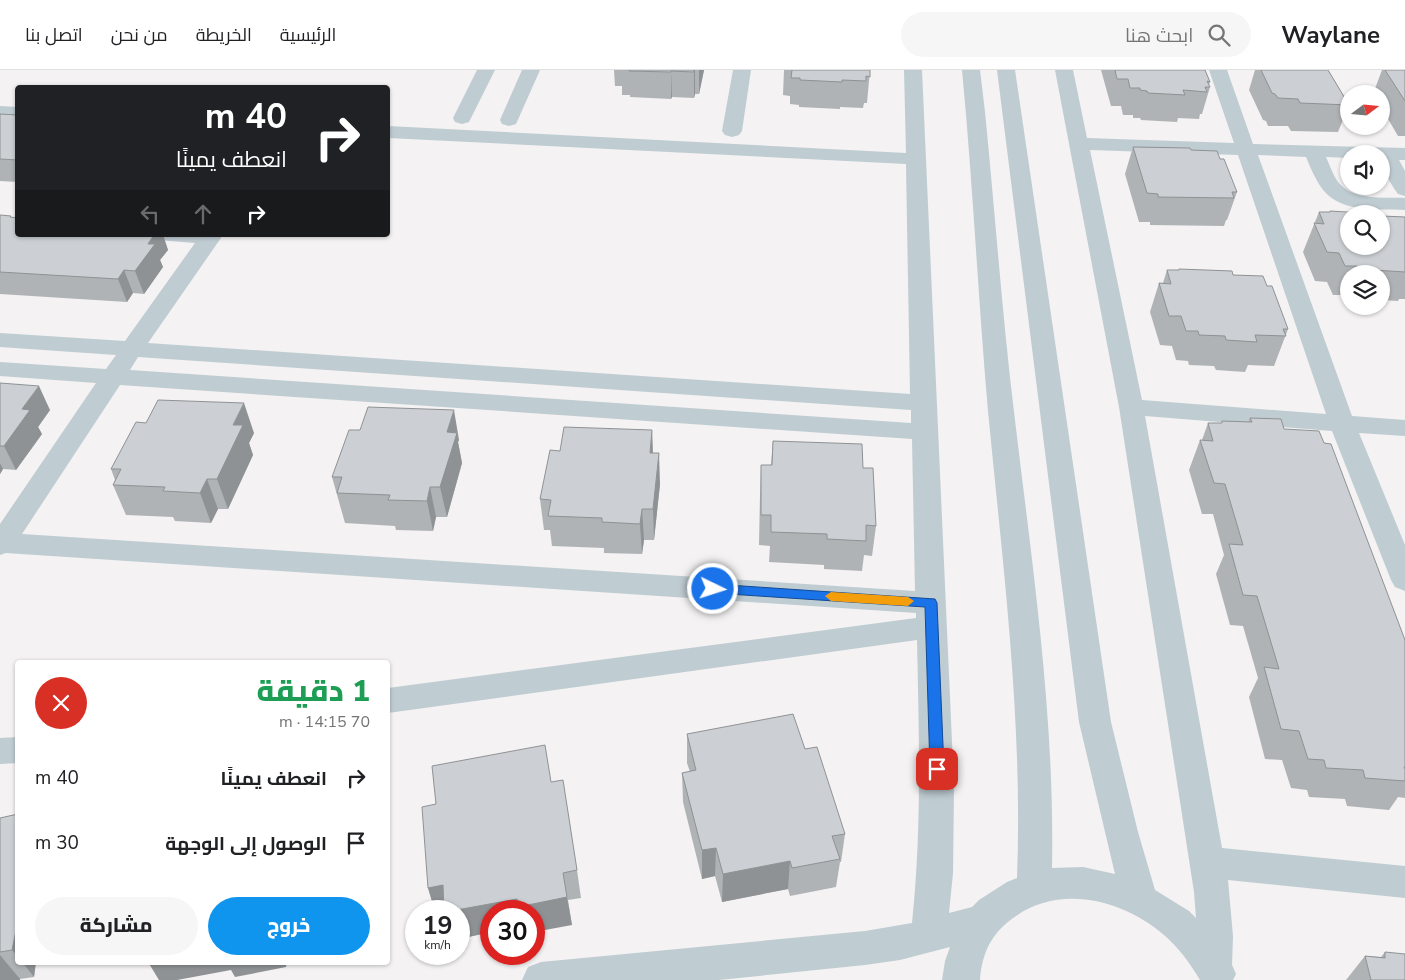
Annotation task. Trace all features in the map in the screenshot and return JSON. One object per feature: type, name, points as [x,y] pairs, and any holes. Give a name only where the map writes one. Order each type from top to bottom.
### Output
[{"type":"street","points":[[477,118],[486,70]]},
{"type":"street","points":[[477,118],[531,70]]},
{"type":"street","points":[[732,131],[742,70]]},
{"type":"street","points":[[913,70],[909,146],[923,403],[937,787],[935,872],[930,936]]},
{"type":"street","points":[[971,70],[997,376],[1029,668],[1036,783],[1037,830],[1034,886]]},
{"type":"street","points":[[1006,70],[1095,722],[1121,832],[1140,900]]},
{"type":"street","points":[[1064,70],[1131,407],[1207,862],[1214,915],[1216,973]]},
{"type":"street","points":[[1218,70],[1342,423],[1404,575]]},
{"type":"street","points":[[0,112],[15,113]]},
{"type":"street","points":[[477,118],[529,121]]},
{"type":"street","points":[[712,130],[751,132]]},
{"type":"street","points":[[390,132],[909,146]]},
{"type":"street","points":[[1079,144],[1395,154],[1405,190]]},
{"type":"street","points":[[1313,151],[1329,184],[1337,192],[1360,201],[1405,204]]},
{"type":"street","points":[[210,237],[113,377],[10,515],[1,544],[931,615]]},
{"type":"street","points":[[0,340],[923,403]]},
{"type":"street","points":[[0,369],[924,432]]},
{"type":"street","points":[[1131,407],[1405,428]]},
{"type":"street","points":[[390,700],[931,615]]},
{"type":"street","points":[[0,751],[15,750]]},
{"type":"street","points":[[1207,862],[1405,882]]},
{"type":"street","points":[[961,980],[967,948],[981,922],[1004,900],[1034,886],[1068,882],[1104,886],[1140,900],[1174,922],[1193,939],[1216,973]]},
{"type":"street","points":[[541,980],[866,948],[930,936],[981,922]]},
{"type":"building","points":[[694,70],[694,72],[629,71]]},
{"type":"building","points":[[792,70],[870,70],[870,77],[866,76],[866,81],[800,80],[800,78],[791,78]]},
{"type":"building","points":[[1115,70],[1205,70],[1210,87],[1205,87],[1207,92],[1183,90],[1185,95],[1148,93],[1147,91],[1140,90],[1140,88],[1130,88],[1128,79],[1117,79]]},
{"type":"building","points":[[1261,70],[1328,70],[1340,90],[1340,105],[1300,103],[1298,99],[1278,98],[1272,93]]},
{"type":"building","points":[[1385,70],[1405,70],[1405,101]]},
{"type":"building","points":[[0,114],[15,115],[15,160],[0,159]]},
{"type":"building","points":[[1133,147],[1190,148],[1191,150],[1217,151],[1220,159],[1224,159],[1237,192],[1232,192],[1234,198],[1158,197],[1158,194],[1147,193]]},
{"type":"building","points":[[1319,212],[1340,212],[1340,255],[1390,255],[1390,216],[1405,217],[1405,272],[1390,271],[1390,265],[1345,265],[1339,253],[1327,252],[1314,223],[1324,224]]},
{"type":"building","points":[[0,215],[15,218],[15,237],[153,237],[148,244],[155,244],[135,271],[124,270],[118,279],[0,272]]},
{"type":"building","points":[[1167,270],[1232,271],[1233,275],[1263,276],[1267,286],[1272,286],[1288,329],[1283,329],[1286,336],[1255,335],[1257,342],[1226,340],[1225,336],[1199,335],[1198,331],[1186,331],[1181,316],[1169,316],[1159,283],[1171,284]]},
{"type":"building","points":[[0,383],[39,386],[22,409],[30,410],[4,446],[0,446]]},
{"type":"building","points":[[158,400],[244,403],[233,425],[243,425],[217,479],[207,479],[200,493],[163,491],[165,487],[113,485],[121,469],[111,469],[136,422],[146,423]]},
{"type":"building","points":[[368,407],[454,410],[447,432],[457,433],[440,487],[430,487],[427,501],[388,500],[390,495],[337,493],[342,477],[332,477],[349,430],[360,430]]},
{"type":"building","points":[[1250,418],[1281,419],[1284,429],[1319,431],[1324,443],[1331,444],[1405,640],[1405,781],[1365,778],[1363,770],[1326,768],[1324,760],[1308,759],[1299,731],[1281,729],[1264,667],[1279,669],[1257,596],[1243,595],[1229,544],[1243,545],[1225,484],[1214,483],[1200,440],[1213,441],[1208,423],[1222,423],[1222,421],[1252,422]]},
{"type":"building","points":[[564,427],[652,430],[650,453],[659,453],[653,509],[642,509],[640,524],[602,522],[602,518],[548,516],[551,500],[540,499],[550,450],[560,451]]},
{"type":"building","points":[[773,441],[862,444],[863,468],[873,468],[876,526],[866,525],[866,541],[827,539],[827,534],[771,532],[771,515],[761,515],[761,465],[772,465]]},
{"type":"building","points":[[793,714],[805,749],[817,747],[845,834],[832,836],[840,859],[792,868],[790,861],[723,874],[716,848],[702,850],[682,773],[696,770],[687,734]]},
{"type":"building","points":[[545,745],[551,782],[563,780],[577,870],[563,873],[567,897],[545,901],[517,899],[480,900],[480,906],[470,908],[470,900],[444,900],[443,885],[428,888],[422,807],[436,804],[432,766]]},
{"type":"building","points":[[15,815],[15,936],[12,950],[0,952],[0,818]]},
{"type":"building","points":[[1385,952],[1405,954],[1405,980],[1371,980],[1365,956],[1385,958]]},
{"type":"slow traffic","points":[[831,596],[908,601]]},
{"type":"route","points":[[713,589],[931,603],[937,769]]}]
